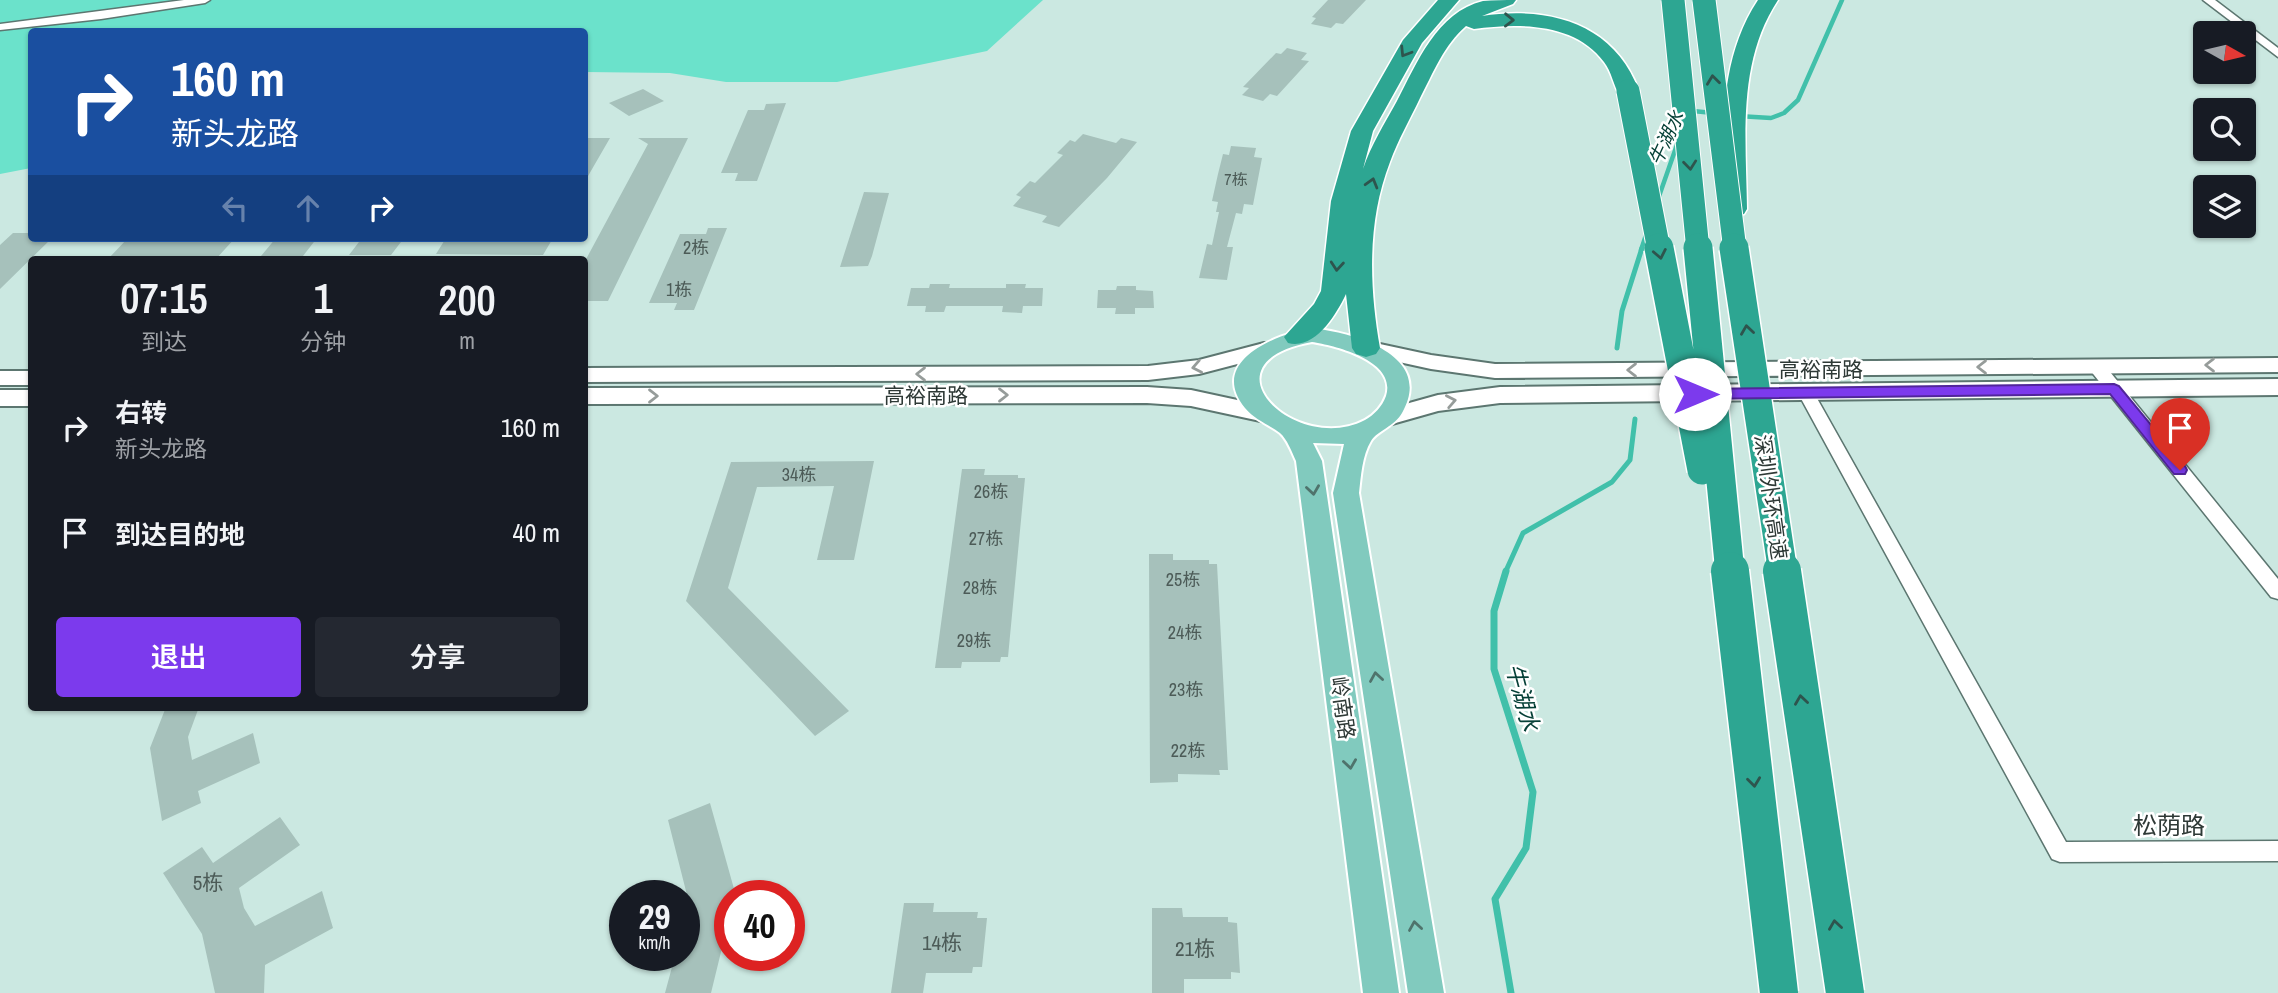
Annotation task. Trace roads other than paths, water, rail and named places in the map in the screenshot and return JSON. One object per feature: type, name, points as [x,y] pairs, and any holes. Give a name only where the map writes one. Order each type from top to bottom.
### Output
[{"type":"highway","points":[[1298,337],[1326,308],[1334,292],[1343,201],[1362,131],[1413,40],[1449,0]]},
{"type":"highway","points":[[1366,348],[1358,286],[1365,208],[1385,147],[1427,63],[1444,36],[1459,19],[1482,7],[1506,0]]},
{"type":"highway","points":[[1673,0],[1740,658],[1779,993]]},
{"type":"highway","name":"深圳外环高速","points":[[1704,0],[1734,245],[1845,993]]},
{"type":"highway","points":[[1734,245],[1738,69],[1745,40],[1768,0]]},
{"type":"highway","points":[[1444,36],[1471,23],[1527,20],[1564,28],[1606,51],[1621,73],[1628,91],[1740,658]]},
{"type":"main road","points":[[1298,337],[1333,337],[1366,348],[1386,363],[1396,381],[1396,401],[1374,425],[1326,436],[1277,421],[1257,405],[1248,386],[1250,367],[1264,351],[1298,337]]},
{"type":"main road","name":"岭南路","points":[[1277,421],[1301,444],[1309,461],[1381,993]]},
{"type":"main road","name":"岭南路","points":[[1374,425],[1353,450],[1346,493],[1426,993]]},
{"type":"street","points":[[0,27],[101,16],[205,0]]},
{"type":"street","points":[[2208,0],[2278,54]]},
{"type":"street","name":"高裕南路","points":[[1366,348],[1431,362],[1495,371],[2278,365]]},
{"type":"street","name":"高裕南路","points":[[588,375],[1148,373],[1199,367],[1264,351]]},
{"type":"street","points":[[2096,366],[2278,592]]},
{"type":"street","points":[[0,378],[28,377]]},
{"type":"street","name":"高裕南路","points":[[1374,425],[1437,403],[1500,395],[2278,387]]},
{"type":"street","name":"松荫路","points":[[1806,393],[2060,852],[2278,851]]},
{"type":"street","name":"高裕南路","points":[[588,396],[1169,395],[1277,421]]},
{"type":"street","points":[[0,398],[28,398]]},
{"type":"waterway","name":"牛湖水","points":[[1738,116],[1771,118],[1784,113],[1798,100],[1842,0]]},
{"type":"waterway","name":"牛湖水","points":[[1691,114],[1693,111],[1713,113]]},
{"type":"waterway","name":"牛湖水","points":[[1657,202],[1679,139]]},
{"type":"waterway","name":"牛湖水","points":[[1641,250],[1647,232]]},
{"type":"waterway","name":"牛湖水","points":[[1617,348],[1622,311],[1642,248]]},
{"type":"waterway","name":"牛湖水","points":[[1505,573],[1523,533],[1612,482],[1630,460],[1635,419]]},
{"type":"waterway","name":"牛湖水","points":[[1506,571],[1494,611],[1494,669],[1533,792],[1526,848],[1495,899],[1511,993]]}]
